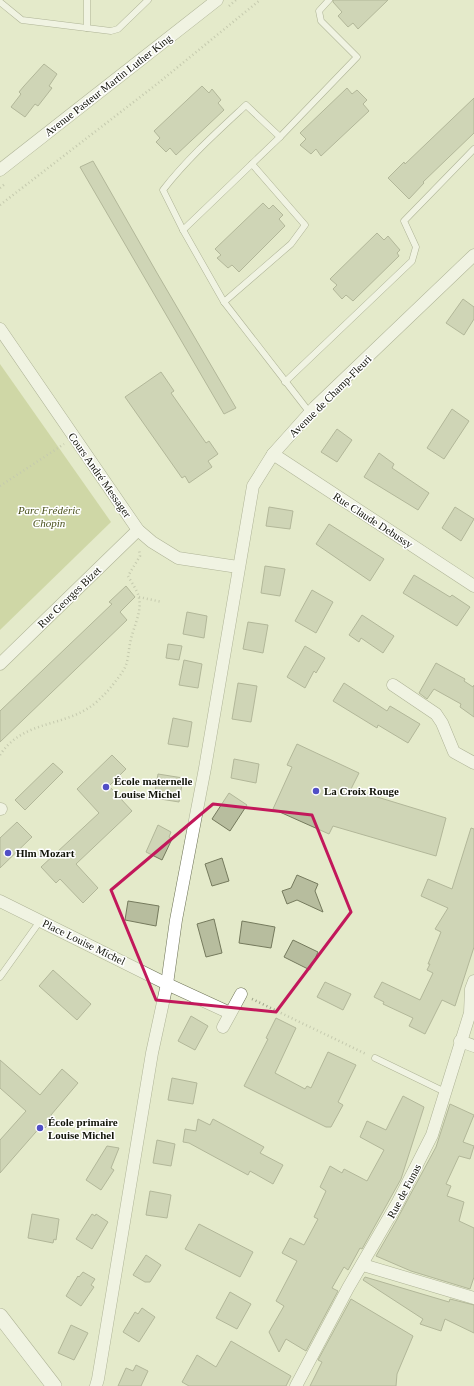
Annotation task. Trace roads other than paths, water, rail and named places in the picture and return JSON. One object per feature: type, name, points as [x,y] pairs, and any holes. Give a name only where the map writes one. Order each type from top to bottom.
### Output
[{"type":"street","name":"Avenue Pasteur Martin Luther King","points":[[0,170],[217,0]]},
{"type":"street","name":"Avenue de Champ-Fleuri","points":[[96,1386],[152,1053],[167,984],[176,920],[205,768],[253,486],[273,454],[310,413],[474,255]]},
{"type":"street","name":"Cours André Messager","points":[[0,329],[138,530],[152,542],[178,558],[238,567]]},
{"type":"street","name":"Rue Claude Debussy","points":[[273,454],[474,586]]},
{"type":"street","name":"Rue Georges Bizet","points":[[0,664],[138,530]]},
{"type":"street","points":[[392,686],[436,714],[442,723],[454,752],[474,763]]},
{"type":"street","name":"Place Louise Michel","points":[[0,901],[167,984],[230,1013]]},
{"type":"street","name":"Rue de Funas","points":[[296,1386],[424,1154],[432,1135],[460,1041],[470,1013],[474,981]]},
{"type":"street","points":[[223,1027],[241,994]]},
{"type":"street","points":[[460,1041],[474,1046]]},
{"type":"street","points":[[362,1265],[474,1298]]},
{"type":"street","points":[[0,1316],[50,1384]]},
{"type":"lane","points":[[87,0],[87,28]]},
{"type":"lane","points":[[0,2],[22,20],[111,31],[118,29],[148,0]]},
{"type":"lane","points":[[183,230],[280,137],[357,57],[321,21],[319,11],[329,0]]},
{"type":"lane","points":[[280,137],[246,105],[200,148],[163,190],[183,230],[224,302],[310,413]]},
{"type":"lane","points":[[285,382],[412,261],[416,247],[404,221],[474,149]]},
{"type":"lane","points":[[224,302],[291,244],[305,225],[252,164]]},
{"type":"lane","points":[[0,977],[40,920]]},
{"type":"lane","points":[[375,1058],[445,1092]]},
{"type":"place","name":"École maternelle Louise Michel","points":[[106,787]]},
{"type":"place","name":"La Croix Rouge","points":[[316,791]]},
{"type":"place","name":"Hlm Mozart","points":[[8,853]]},
{"type":"place","name":"École primaire Louise Michel","points":[[40,1128]]},
{"type":"park label","name":"Parc Frédéric Chopin","points":[[49,516]]}]
